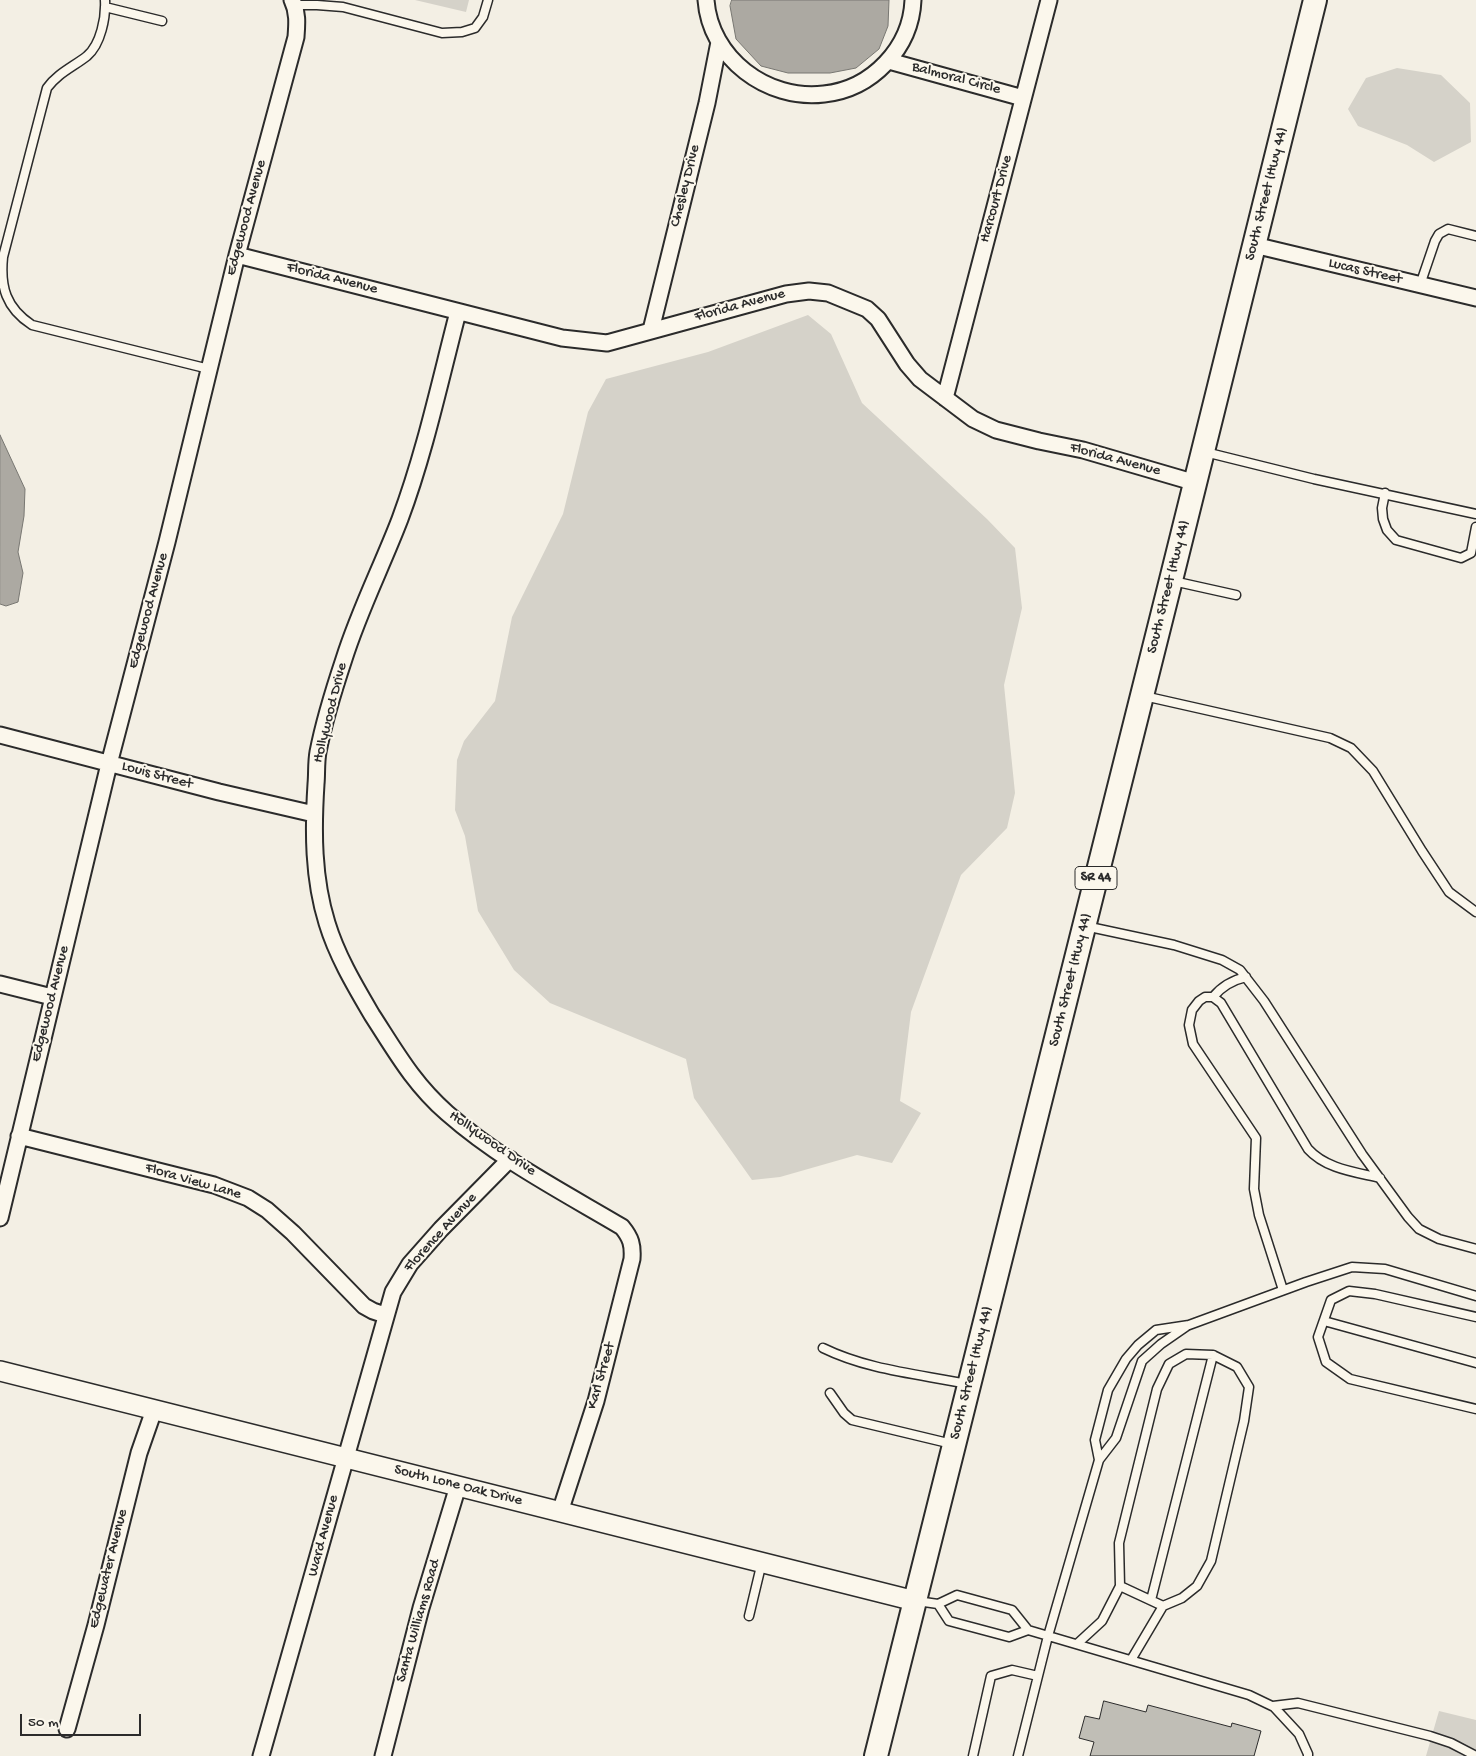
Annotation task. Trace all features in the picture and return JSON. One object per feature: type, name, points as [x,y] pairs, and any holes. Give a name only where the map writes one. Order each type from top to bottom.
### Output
[{"type":"main road","name":"South Street (Hwy 44)","points":[[876,1756],[1315,0]]},
{"type":"street","name":"Balmoral Circle","points":[[706,0],[711,24],[719,42],[735,63],[758,80],[777,88],[803,94],[824,94],[844,90],[859,84],[875,74],[889,61],[901,44],[909,24],[913,0]]},
{"type":"street","name":"Harcourt Drive","points":[[945,398],[1049,0]]},
{"type":"street","name":"Edgewood Avenue","points":[[0,1218],[109,764],[167,542],[236,255],[296,37],[297,20],[293,3]]},
{"type":"street","name":"Chesley Drive","points":[[651,330],[707,104],[719,42]]},
{"type":"street","name":"Balmoral Circle","points":[[889,61],[1023,98]]},
{"type":"street","name":"Lucas Street","points":[[1254,245],[1476,298]]},
{"type":"street","name":"Florida Avenue","points":[[236,255],[562,338],[585,342],[607,342],[786,294],[809,291],[828,293],[867,309],[878,319],[907,364],[920,378],[974,419],[996,430],[1083,450],[1196,482]]},
{"type":"street","name":"Hollywood Drive","points":[[458,312],[411,486],[400,520],[344,658],[318,754],[314,814],[314,855],[319,886],[327,923],[341,960],[405,1068],[421,1088],[448,1114],[470,1131],[510,1159],[622,1227],[630,1238]]},
{"type":"street","name":"Louis Street","points":[[0,735],[218,792],[314,814]]},
{"type":"street","points":[[0,984],[52,997]]},
{"type":"street","name":"Flora View Lane","points":[[19,1136],[214,1185],[248,1198],[267,1210],[293,1233],[364,1306],[373,1311],[386,1314]]},
{"type":"street","name":"Florence Avenue","points":[[386,1314],[393,1292],[410,1264],[441,1229],[510,1159]]},
{"type":"street","name":"Karl Street","points":[[560,1512],[596,1401],[611,1346],[632,1259],[633,1248],[630,1238]]},
{"type":"street","name":"Ward Avenue","points":[[261,1756],[386,1314]]},
{"type":"street","name":"South Lone Oak Drive","points":[[0,1371],[915,1600]]},
{"type":"street","name":"Edgewater Avenue","points":[[67,1729],[96,1625],[139,1453],[154,1410]]},
{"type":"street","name":"Santa Williams Road","points":[[383,1756],[422,1608],[458,1486]]},
{"type":"lane","points":[[293,3],[343,7],[442,33],[462,32],[475,28],[483,17],[488,0]]},
{"type":"lane","points":[[162,21],[105,4],[96,46],[88,55],[54,78],[47,88],[3,257],[2,288],[15,311],[32,325],[209,368]]},
{"type":"lane","points":[[1420,285],[1440,234],[1448,229],[1476,236]]},
{"type":"lane","points":[[1203,452],[1314,479],[1476,514]]},
{"type":"lane","points":[[1385,493],[1382,508],[1383,520],[1387,530],[1396,540],[1461,558],[1471,553],[1476,528]]},
{"type":"lane","points":[[1171,580],[1236,595]]},
{"type":"lane","points":[[1142,696],[1330,738],[1351,748],[1373,771],[1449,892],[1476,912]]},
{"type":"lane","points":[[1084,925],[1174,945],[1222,960],[1240,970],[1264,1001],[1362,1154],[1408,1216],[1419,1229],[1440,1239],[1476,1249]]},
{"type":"lane","points":[[1213,997],[1230,982],[1246,977]]},
{"type":"lane","points":[[1283,1290],[1259,1215],[1254,1189],[1256,1138],[1193,1044],[1188,1025],[1192,1010],[1199,1000],[1205,997],[1213,997],[1221,1003],[1308,1149],[1316,1158],[1324,1163],[1380,1178]]},
{"type":"lane","points":[[1099,1460],[1095,1440],[1108,1390],[1126,1359],[1138,1345],[1156,1330],[1188,1325],[1352,1267],[1385,1269],[1476,1296]]},
{"type":"lane","points":[[1476,1317],[1375,1294],[1349,1291],[1331,1300],[1318,1337],[1326,1362],[1350,1379],[1476,1410]]},
{"type":"lane","points":[[1324,1322],[1476,1363]]},
{"type":"lane","points":[[1018,1756],[1048,1636],[1099,1460],[1116,1438],[1142,1361],[1161,1344],[1188,1325]]},
{"type":"lane","points":[[823,1348],[839,1356],[886,1370],[969,1384]]},
{"type":"lane","points":[[1077,1644],[1102,1621],[1120,1586],[1118,1543],[1157,1389],[1169,1364],[1186,1354],[1213,1355],[1237,1367],[1249,1387],[1244,1422],[1211,1561],[1197,1586],[1182,1598],[1163,1606],[1131,1660]]},
{"type":"lane","points":[[1151,1600],[1213,1355]]},
{"type":"lane","points":[[830,1393],[844,1413],[852,1420],[954,1444]]},
{"type":"lane","points":[[749,1616],[762,1562]]},
{"type":"lane","points":[[1120,1586],[1163,1606]]},
{"type":"lane","points":[[915,1600],[938,1604],[957,1594],[1012,1610],[1028,1630],[1249,1695],[1273,1706],[1298,1734],[1308,1756]]},
{"type":"lane","points":[[938,1604],[949,1621],[1009,1638],[1028,1630]]},
{"type":"lane","points":[[973,1756],[991,1676],[1012,1670],[1038,1676]]},
{"type":"lane","points":[[1273,1706],[1298,1703],[1343,1714],[1430,1736],[1451,1743],[1476,1756]]},
{"type":"shaded area","points":[[415,0],[469,0],[466,12]]},
{"type":"shaded area","points":[[732,0],[889,0],[888,26],[879,49],[856,68],[830,73],[788,73],[761,66],[736,39],[730,6]]},
{"type":"shaded area","points":[[1397,68],[1441,75],[1470,103],[1471,142],[1434,162],[1407,145],[1358,126],[1348,109],[1366,78]]},
{"type":"shaded area","points":[[808,315],[831,334],[862,403],[987,519],[1015,548],[1022,608],[1004,685],[1015,793],[1007,828],[961,875],[911,1012],[900,1101],[921,1113],[892,1163],[857,1155],[780,1177],[752,1180],[694,1098],[686,1059],[550,1003],[514,970],[478,911],[465,836],[455,810],[457,760],[464,741],[495,701],[512,617],[563,514],[588,412],[606,379],[708,352]]},
{"type":"shaded area","points":[[0,435],[25,489],[24,516],[18,552],[23,573],[18,602],[6,606],[0,604]]},
{"type":"shaded area","points":[[1439,1711],[1476,1720],[1476,1756],[1426,1756]]},
{"type":"building","points":[[1104,1701],[1146,1712],[1148,1705],[1231,1727],[1232,1723],[1261,1731],[1254,1756],[1090,1756],[1094,1742],[1079,1738],[1085,1716],[1099,1719]]}]
